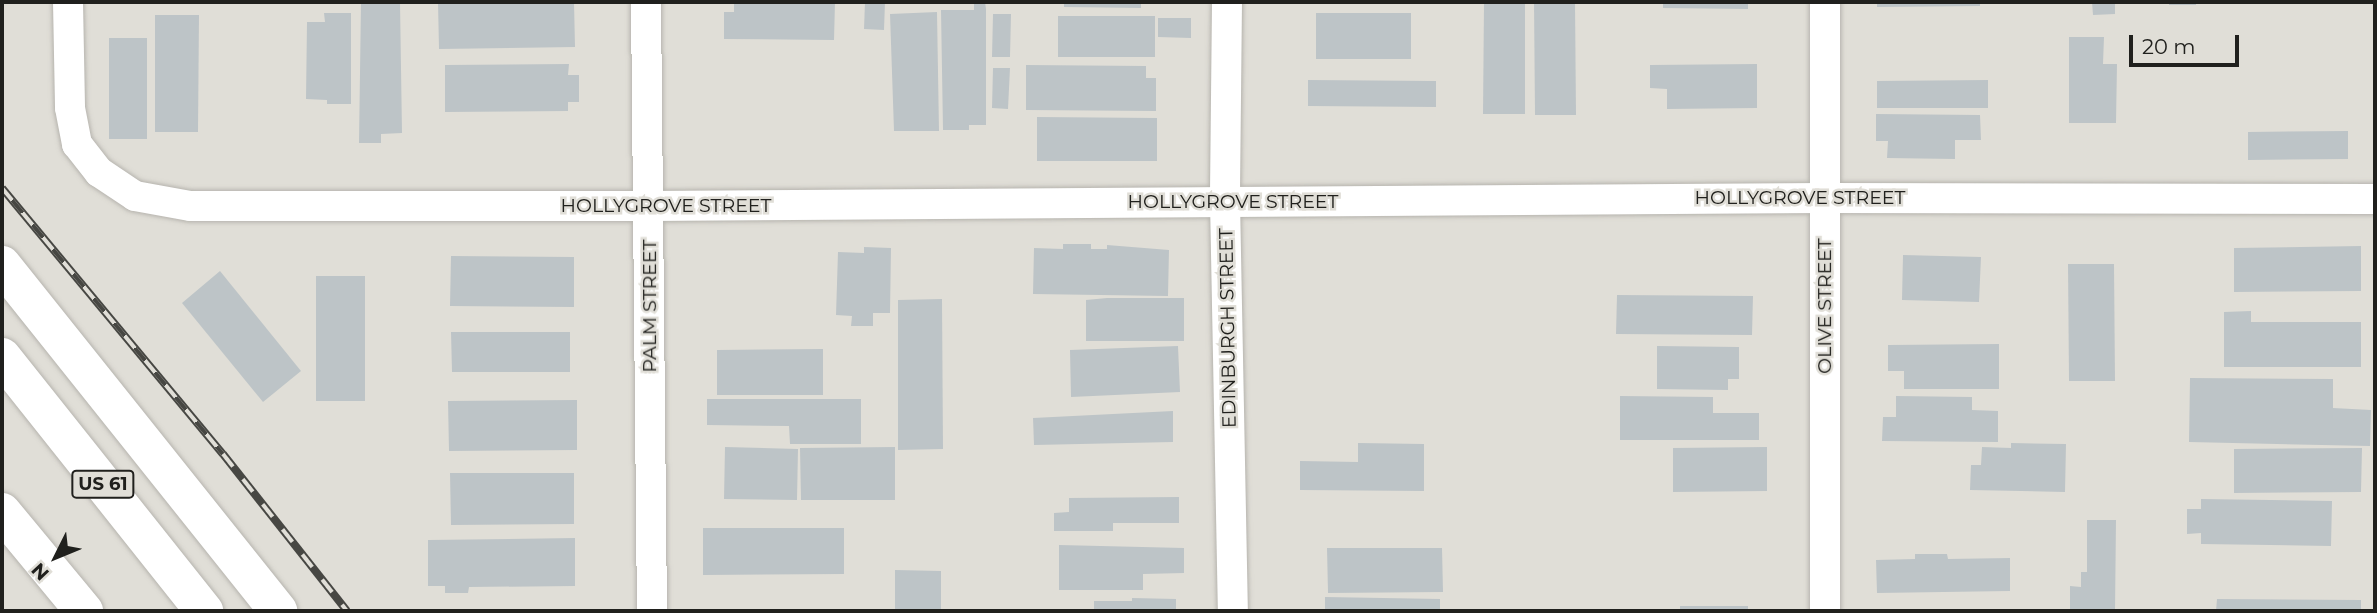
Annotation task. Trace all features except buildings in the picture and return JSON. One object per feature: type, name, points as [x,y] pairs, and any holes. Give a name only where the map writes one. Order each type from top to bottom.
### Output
[{"type":"highway","points":[[2,265],[278,611]]},
{"type":"highway","name":"US 61","points":[[2,357],[204,611]]},
{"type":"highway","points":[[2,512],[84,611]]},
{"type":"street","name":"HOLLYGROVE STREET","points":[[68,2],[70,108],[77,144],[99,172],[135,196],[190,206],[650,206],[1825,198],[2375,199]]},
{"type":"street","name":"PALM STREET","points":[[646,2],[652,611]]},
{"type":"street","name":"EDINBURGH STREET","points":[[1227,2],[1225,201],[1233,611]]},
{"type":"street","name":"OLIVE STREET","points":[[1825,2],[1825,611]]},
{"type":"railway","points":[[2,188],[223,454],[347,611]]}]
